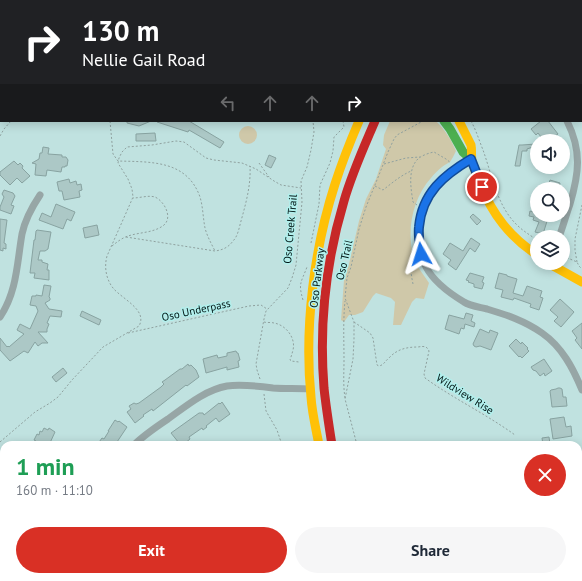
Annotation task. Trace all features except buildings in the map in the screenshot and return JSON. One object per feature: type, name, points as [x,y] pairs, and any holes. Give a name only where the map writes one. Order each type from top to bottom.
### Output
[{"type":"main road","name":"Oso Parkway","points":[[318,441],[310,389],[310,315],[318,253],[329,204],[345,156],[359,122]]},
{"type":"main road","name":"Oso Parkway","points":[[331,441],[326,409],[324,381],[324,332],[327,285],[334,241],[341,212],[351,180],[375,122]]},
{"type":"main road","points":[[445,122],[463,152],[471,159],[488,201],[500,220],[511,234],[530,249]]},
{"type":"main road","points":[[460,122],[468,138],[472,150],[471,159]]},
{"type":"main road","points":[[561,270],[582,282]]},
{"type":"street","points":[[561,230],[579,174],[579,145],[575,132],[568,122]]},
{"type":"street","points":[[471,159],[455,168],[439,182],[432,190],[420,215],[419,228],[421,254],[426,267],[444,288],[465,303],[513,317],[527,323],[547,337],[567,358],[582,390]]},
{"type":"street","points":[[0,316],[7,306],[14,288],[23,233],[29,213],[40,195]]},
{"type":"street","points":[[138,441],[191,402],[216,389],[227,386],[248,385],[274,388],[310,389]]},
{"type":"path","points":[[0,136],[10,122]]},
{"type":"path","points":[[1,441],[35,412],[58,397],[103,347],[139,326],[141,322],[141,318],[134,307],[114,290],[109,282],[106,272],[105,263],[132,198],[132,189],[128,179],[113,154],[110,122]]},
{"type":"path","name":"Oso Creek Trail","points":[[259,378],[256,364],[266,311],[288,288],[296,265],[302,202],[300,188],[307,166],[314,132],[313,122]]},
{"type":"path","name":"Oso Trail","points":[[356,441],[345,399],[353,359],[354,338],[354,322],[345,298],[347,278],[366,207],[394,139],[398,135],[421,122]]},
{"type":"path","points":[[472,122],[505,211],[517,225],[530,235]]},
{"type":"path","points":[[118,161],[122,152],[127,148],[176,141],[184,142],[206,158],[242,163],[250,166],[281,185],[300,188]]},
{"type":"path","points":[[383,164],[406,158],[420,157],[434,152],[446,159],[455,168]]},
{"type":"path","points":[[420,157],[412,171],[410,180],[413,202],[423,208]]},
{"type":"path","points":[[118,161],[153,162],[181,171],[189,178],[196,188],[200,198],[205,228],[215,251]]},
{"type":"path","points":[[259,163],[269,177]]},
{"type":"path","points":[[126,237],[215,251],[222,250],[229,246],[235,240],[238,233],[247,200],[251,176],[250,166]]},
{"type":"path","points":[[375,186],[383,190],[404,174],[412,171]]},
{"type":"path","points":[[112,246],[119,240],[126,237],[157,229],[164,225],[168,220],[166,209],[158,199],[150,196],[132,198]]},
{"type":"path","points":[[582,205],[575,239],[577,262],[582,269]]},
{"type":"path","points":[[413,284],[410,270],[411,263],[413,256],[421,250]]},
{"type":"path","points":[[570,259],[577,262]]},
{"type":"path","points":[[345,298],[343,326],[343,385],[345,399]]},
{"type":"path","name":"Oso Underpass","points":[[128,333],[249,306],[260,305],[268,309]]},
{"type":"path","points":[[263,322],[274,323],[286,329],[290,334],[294,346],[290,360],[300,362]]},
{"type":"path","name":"Wildview Rise","points":[[354,322],[370,333],[373,338],[377,365],[382,366],[398,350],[410,347],[426,346],[429,351],[424,374],[425,378],[454,398],[477,410],[515,435]]},
{"type":"path","points":[[264,395],[266,411],[277,430],[281,441]]},
{"type":"shaded area","points":[[390,122],[437,122],[448,135],[456,151],[450,162],[438,171],[424,186],[412,216],[411,238],[414,259],[429,283],[424,299],[416,298],[412,302],[401,325],[393,325],[395,302],[391,298],[376,293],[363,312],[355,315],[349,315],[344,322],[341,320],[344,280],[366,199],[376,179],[386,149],[383,145],[384,135]]},
{"type":"shaded area","points":[[248,126],[254,129],[257,135],[254,141],[248,144],[242,141],[239,135],[242,129]]},
{"type":"traffic: fast","points":[[445,122],[463,152],[471,159]]},
{"type":"traffic: slow","points":[[318,441],[312,409],[309,371],[312,289],[321,235],[328,209],[340,168],[359,122]]},
{"type":"traffic: slow","points":[[460,122],[471,145],[474,166],[490,206],[510,232],[530,250]]},
{"type":"traffic: slow","points":[[561,270],[582,282]]},
{"type":"traffic: jam","points":[[331,441],[324,388],[322,341],[328,270],[347,191],[358,160],[375,122]]},
{"type":"route","points":[[421,254],[419,228],[420,215],[432,190],[439,182],[447,174],[471,159],[482,187]]}]
